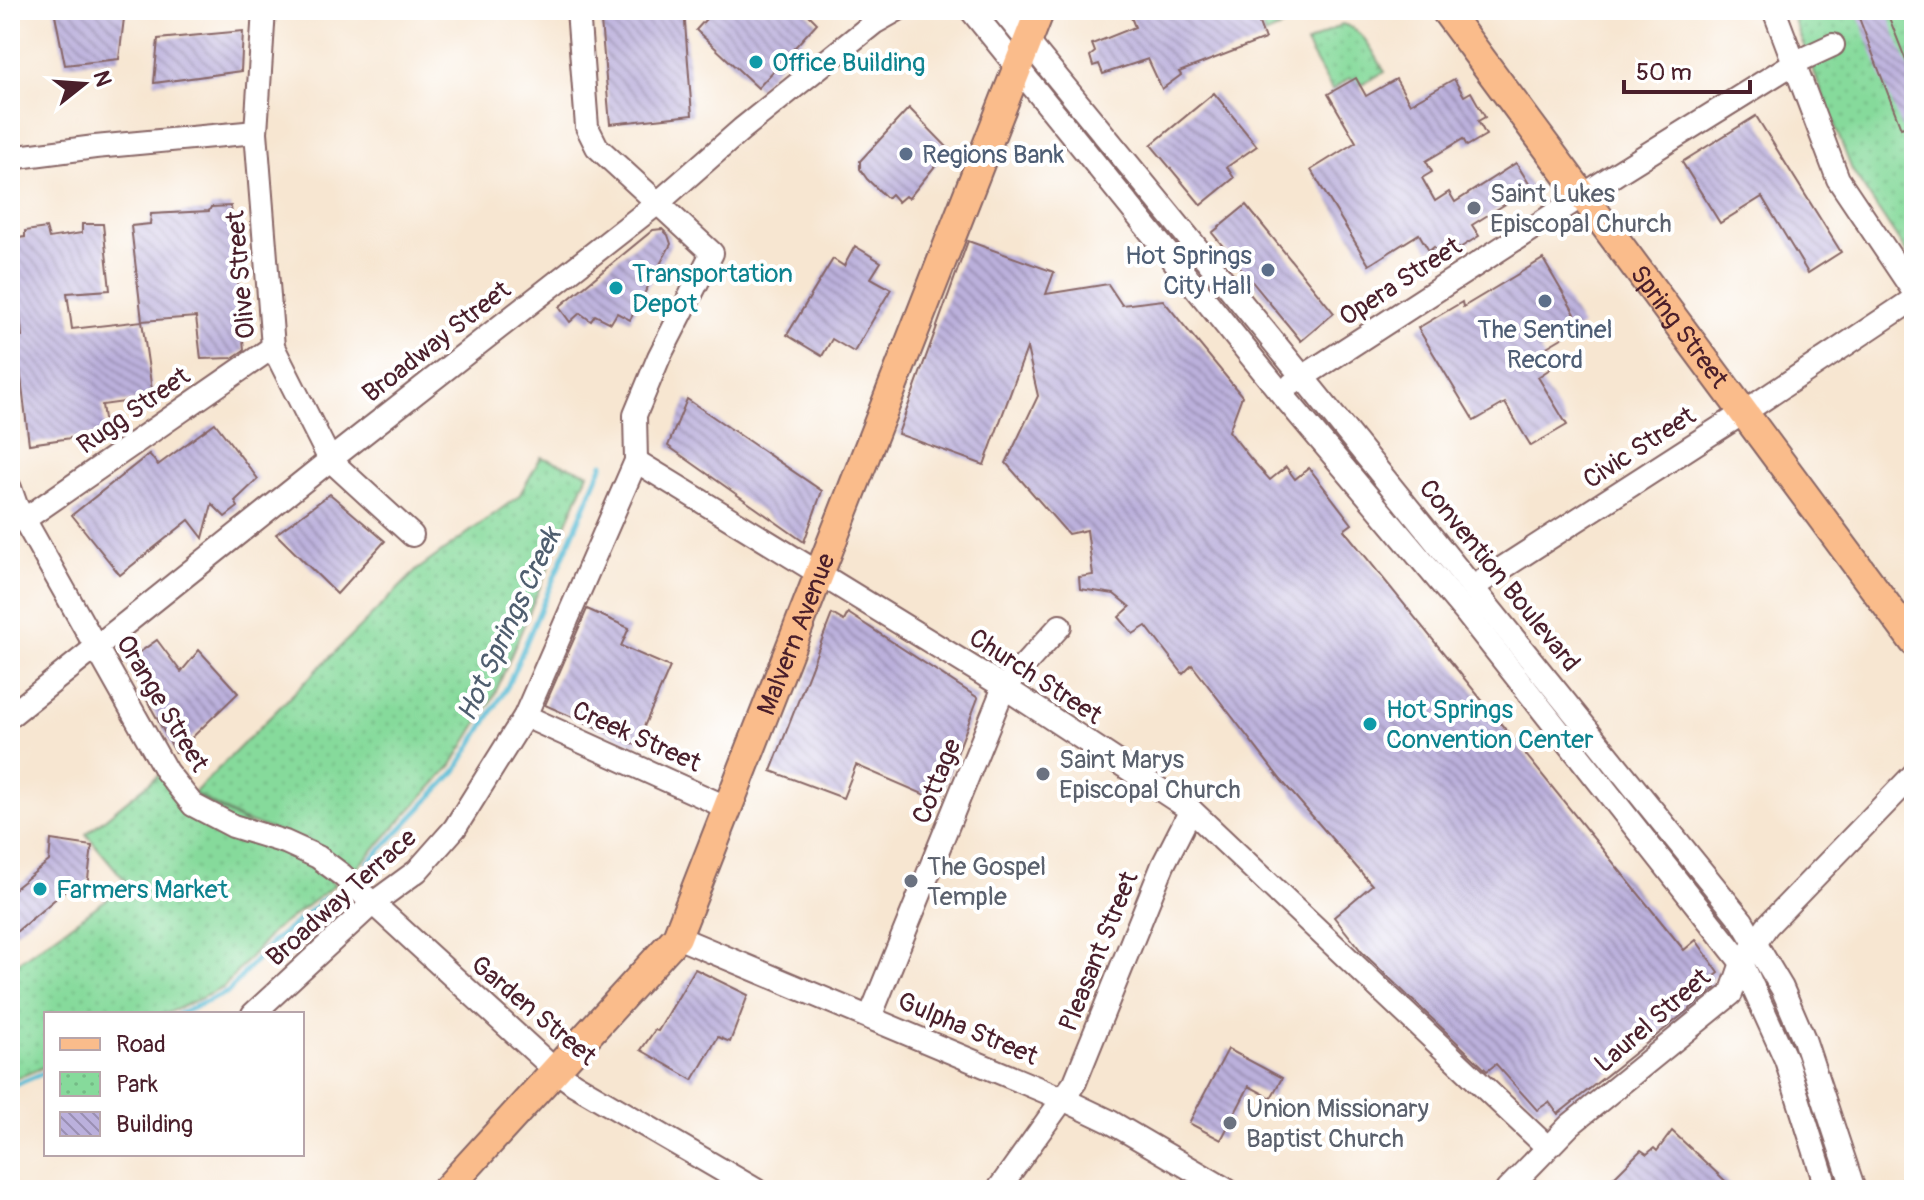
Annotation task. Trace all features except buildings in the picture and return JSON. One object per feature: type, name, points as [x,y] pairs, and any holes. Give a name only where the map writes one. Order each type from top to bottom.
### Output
[{"type":"main road","name":"Malvern Avenue","points":[[446,1190],[677,937],[1040,10]]},
{"type":"main road","name":"Spring Street","points":[[1445,10],[1914,642]]},
{"type":"street","name":"Olive Street","points":[[264,10],[256,132],[273,347],[330,460],[412,535]]},
{"type":"street","points":[[578,10],[587,127],[597,147],[659,202]]},
{"type":"street","name":"Broadway Street","points":[[10,716],[659,202],[742,129],[874,23],[897,10]]},
{"type":"street","points":[[971,10],[1016,69]]},
{"type":"street","points":[[1002,10],[1026,40]]},
{"type":"street","points":[[1774,10],[1838,179],[1914,292]]},
{"type":"street","name":"Convention Boulevard","points":[[1026,40],[1693,858],[1755,942],[1782,988],[1804,1039],[1854,1190]]},
{"type":"street","name":"Opera Street","points":[[1280,392],[1583,195],[1794,63],[1833,45]]},
{"type":"street","name":"Convention Boulevard","points":[[1016,69],[1280,392],[1466,613],[1742,963],[1786,1060],[1827,1190]]},
{"type":"street","points":[[10,158],[256,132]]},
{"type":"street","name":"Broadway Terrace","points":[[255,1012],[372,904],[417,871],[455,828],[525,716],[636,461],[635,415],[659,357],[712,253],[659,202]]},
{"type":"street","name":"Civic Street","points":[[1473,587],[1914,299]]},
{"type":"street","name":"Rugg Street","points":[[15,505],[273,347]]},
{"type":"street","name":"Church Street","points":[[636,461],[1004,687],[1191,810],[1547,1147]]},
{"type":"street","name":"Orange Street","points":[[15,505],[166,771],[193,805],[233,826],[285,842],[318,857],[372,904]]},
{"type":"street","name":"Cottage","points":[[870,1017],[1004,687],[1060,626]]},
{"type":"street","name":"Creek Street","points":[[525,716],[726,807]]},
{"type":"street","name":"Laurel Street","points":[[1507,1190],[1547,1147],[1731,994],[1742,963],[1767,926],[1914,774]]},
{"type":"street","name":"Pleasant Street","points":[[998,1190],[1075,1082],[1163,865],[1191,810]]},
{"type":"street","name":"Garden Street","points":[[372,904],[555,1070],[756,1190]]},
{"type":"street","name":"Gulpha Street","points":[[677,937],[1063,1099],[1109,1121],[1227,1190]]},
{"type":"street","points":[[1908,1190],[1914,1183]]},
{"type":"green space","points":[[1256,10],[1294,10],[1298,20],[1265,35]]},
{"type":"green space","points":[[1790,10],[1914,10],[1914,264],[1852,170]]},
{"type":"green space","points":[[1342,24],[1362,37],[1385,72],[1361,84],[1350,78],[1332,90],[1306,44]]},
{"type":"green space","points":[[541,457],[588,473],[494,696],[452,765],[355,870],[314,843],[242,820],[194,793],[417,570],[519,496]]},
{"type":"green space","points":[[160,774],[312,862],[335,885],[273,931],[223,988],[170,1012],[44,1012],[44,1067],[10,1081],[10,968],[128,884],[86,834]]},
{"type":"waterway","name":"Hot Springs Creek","points":[[368,863],[456,771],[507,687],[603,464]]},
{"type":"waterway","name":"Hot Springs Creek","points":[[183,1012],[228,992],[270,944],[326,898]]},
{"type":"waterway","name":"Hot Springs Creek","points":[[10,1087],[44,1073]]},
{"type":"place","name":"Office Building","points":[[756,62]]},
{"type":"place","name":"Regions Bank","points":[[906,154]]},
{"type":"place","name":"Saint Lukes Episcopal Church","points":[[1474,208]]},
{"type":"place","name":"Hot Springs City Hall","points":[[1268,270]]},
{"type":"place","name":"Transportation Depot","points":[[616,288]]},
{"type":"place","name":"The Sentinel Record","points":[[1545,301]]},
{"type":"place","name":"Hot Springs Convention Center","points":[[1370,724]]},
{"type":"place","name":"Saint Marys Episcopal Church","points":[[1043,774]]},
{"type":"place","name":"The Gospel Temple","points":[[911,881]]},
{"type":"place","name":"Farmers Market","points":[[40,889]]},
{"type":"place","name":"Union Missionary Baptist Church","points":[[1230,1123]]}]
